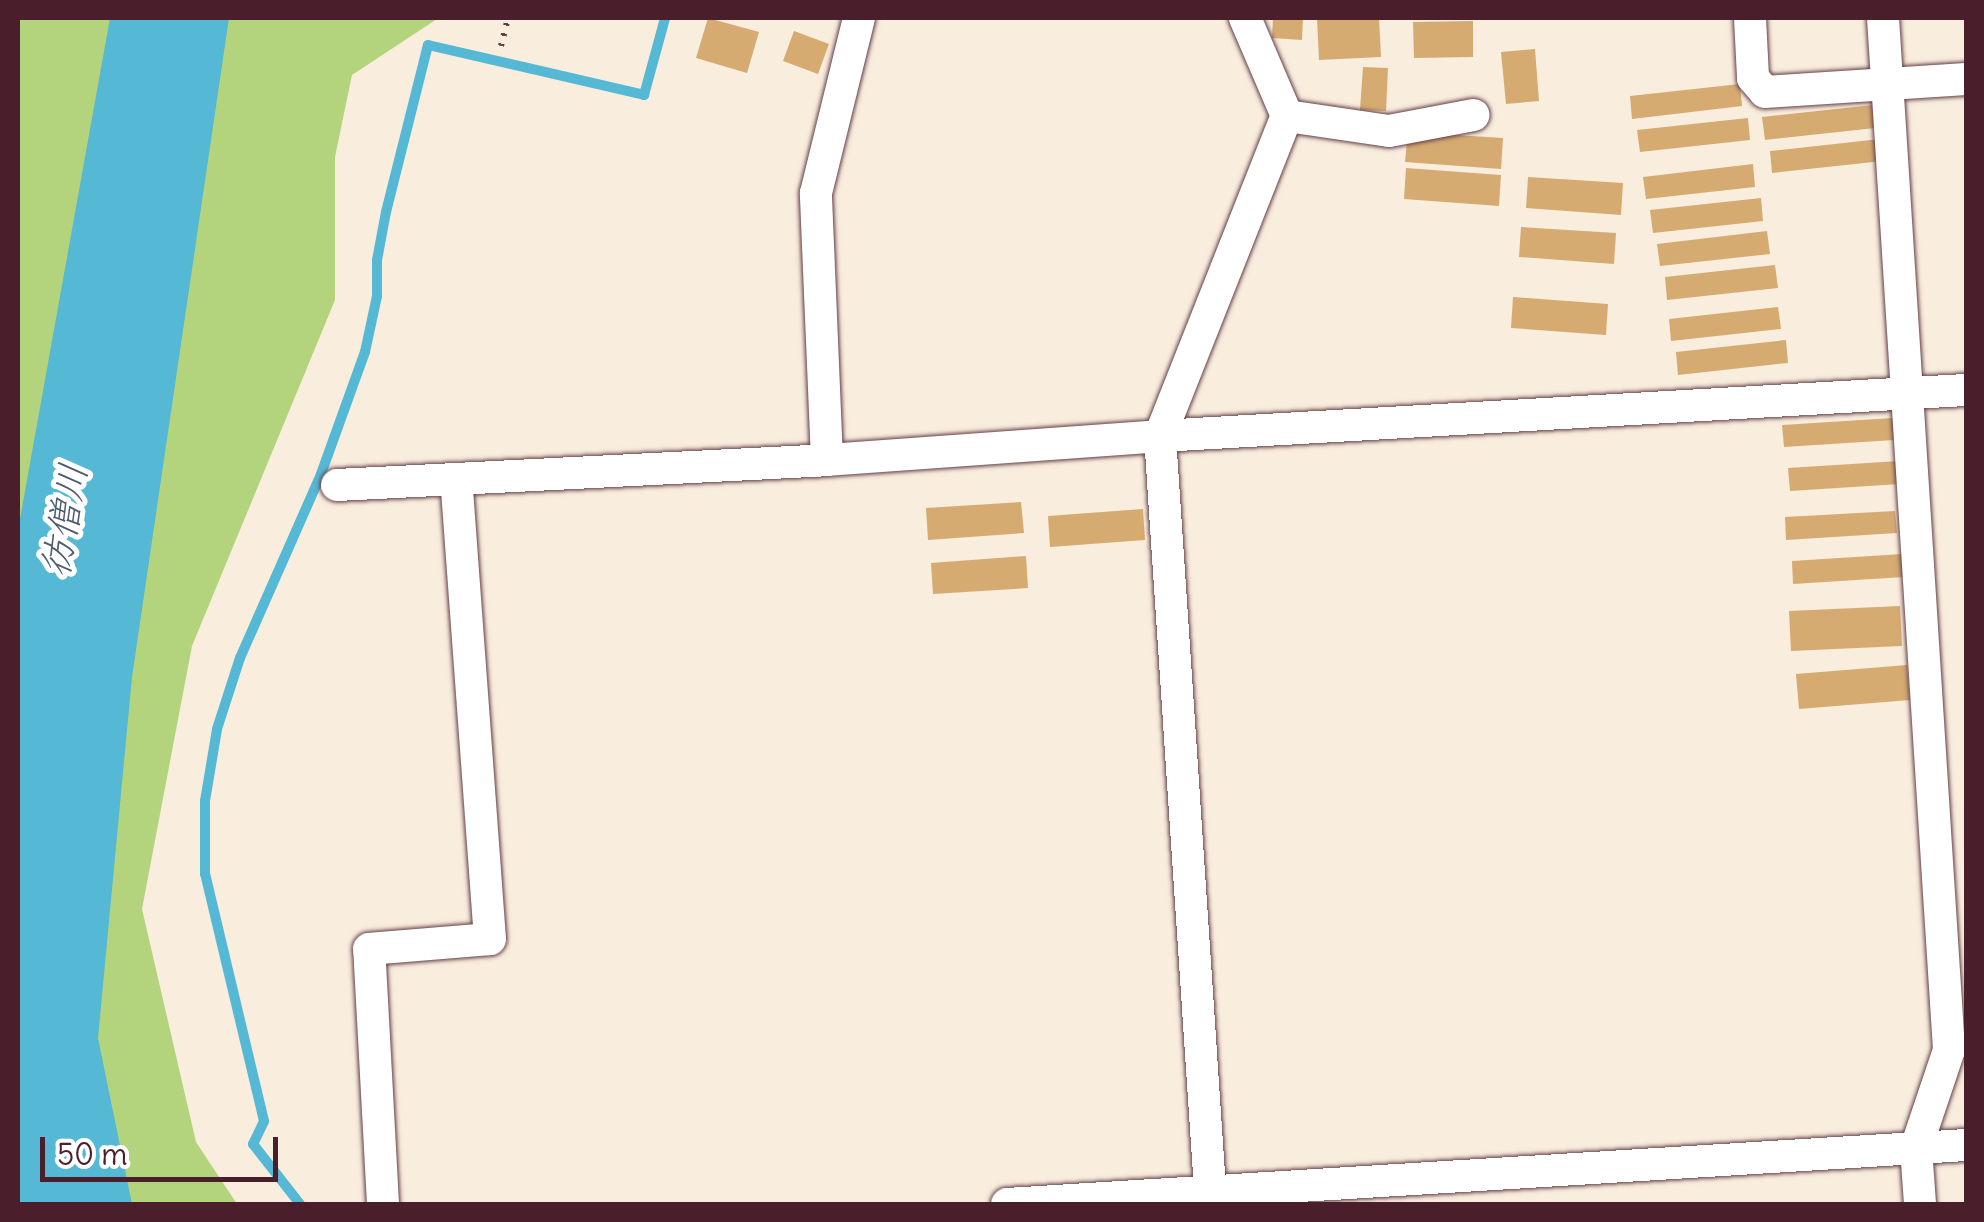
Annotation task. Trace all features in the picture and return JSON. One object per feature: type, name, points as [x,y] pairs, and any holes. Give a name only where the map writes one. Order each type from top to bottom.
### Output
[{"type":"street","points":[[826,460],[816,193],[859,18]]},
{"type":"street","points":[[1211,1199],[1160,436],[1287,116],[1244,18]]},
{"type":"street","points":[[1750,18],[1753,78],[1765,92],[1966,79]]},
{"type":"street","points":[[1883,18],[1949,1050],[1916,1148],[1920,1204]]},
{"type":"street","points":[[1287,116],[1389,131],[1474,115]]},
{"type":"street","points":[[337,485],[826,460],[1160,436],[1966,390]]},
{"type":"street","points":[[384,1204],[368,949],[490,939],[456,479]]},
{"type":"street","points":[[1007,1204],[1211,1199],[1966,1145]]},
{"type":"path","points":[[500,46],[508,18]]},
{"type":"green space","points":[[18,18],[437,19],[352,75],[335,157],[335,300],[192,646],[142,909],[196,1142],[237,1204],[18,1204]]},
{"type":"water","name":"彷僧川","points":[[110,18],[229,18],[132,677],[98,1038],[132,1204],[18,1204],[18,530]]},
{"type":"building","points":[[708,18],[759,32],[747,73],[696,58]]},
{"type":"building","points":[[1273,18],[1303,18],[1302,40],[1272,38]]},
{"type":"building","points":[[1317,18],[1379,18],[1381,57],[1319,60]]},
{"type":"building","points":[[1473,21],[1473,57],[1414,58],[1413,22]]},
{"type":"building","points":[[794,31],[829,44],[818,74],[783,61]]},
{"type":"building","points":[[1535,49],[1539,101],[1506,104],[1501,52]]},
{"type":"building","points":[[1363,67],[1388,68],[1386,111],[1360,110]]},
{"type":"building","points":[[1740,84],[1742,106],[1632,119],[1630,96]]},
{"type":"building","points":[[1873,105],[1875,128],[1765,140],[1762,117]]},
{"type":"building","points":[[1748,118],[1750,140],[1640,152],[1637,130]]},
{"type":"building","points":[[1408,132],[1503,138],[1501,169],[1405,162]]},
{"type":"building","points":[[1880,139],[1883,161],[1772,173],[1770,151]]},
{"type":"building","points":[[1753,164],[1755,187],[1646,199],[1643,177]]},
{"type":"building","points":[[1406,168],[1501,175],[1499,206],[1404,199]]},
{"type":"building","points":[[1528,177],[1623,183],[1621,215],[1526,208]]},
{"type":"building","points":[[1761,198],[1763,221],[1653,233],[1650,210]]},
{"type":"building","points":[[1521,227],[1616,233],[1614,264],[1519,257]]},
{"type":"building","points":[[1767,231],[1770,254],[1660,266],[1657,244]]},
{"type":"building","points":[[1775,265],[1778,288],[1667,300],[1665,277]]},
{"type":"building","points":[[1513,297],[1608,304],[1606,335],[1511,328]]},
{"type":"building","points":[[1778,307],[1781,329],[1671,341],[1669,319]]},
{"type":"building","points":[[1786,340],[1788,363],[1678,375],[1676,352]]},
{"type":"building","points":[[1893,418],[1894,440],[1784,447],[1782,425]]},
{"type":"building","points":[[1899,461],[1900,484],[1790,491],[1788,468]]},
{"type":"building","points":[[1021,502],[1024,533],[928,540],[926,508]]},
{"type":"building","points":[[1143,509],[1145,540],[1050,547],[1048,516]]},
{"type":"building","points":[[1895,511],[1897,533],[1786,540],[1785,517]]},
{"type":"building","points":[[1902,554],[1904,577],[1793,584],[1792,561]]},
{"type":"building","points":[[1026,556],[1028,588],[933,594],[931,563]]},
{"type":"building","points":[[1900,606],[1902,646],[1791,651],[1789,611]]},
{"type":"building","points":[[1907,665],[1910,700],[1799,709],[1796,674]]},
{"type":"waterway","points":[[300,1204],[253,1144],[264,1121],[205,874],[205,801],[217,729],[240,658],[321,474],[365,352],[377,296],[377,260],[386,212],[428,45],[644,95],[665,18]]}]
